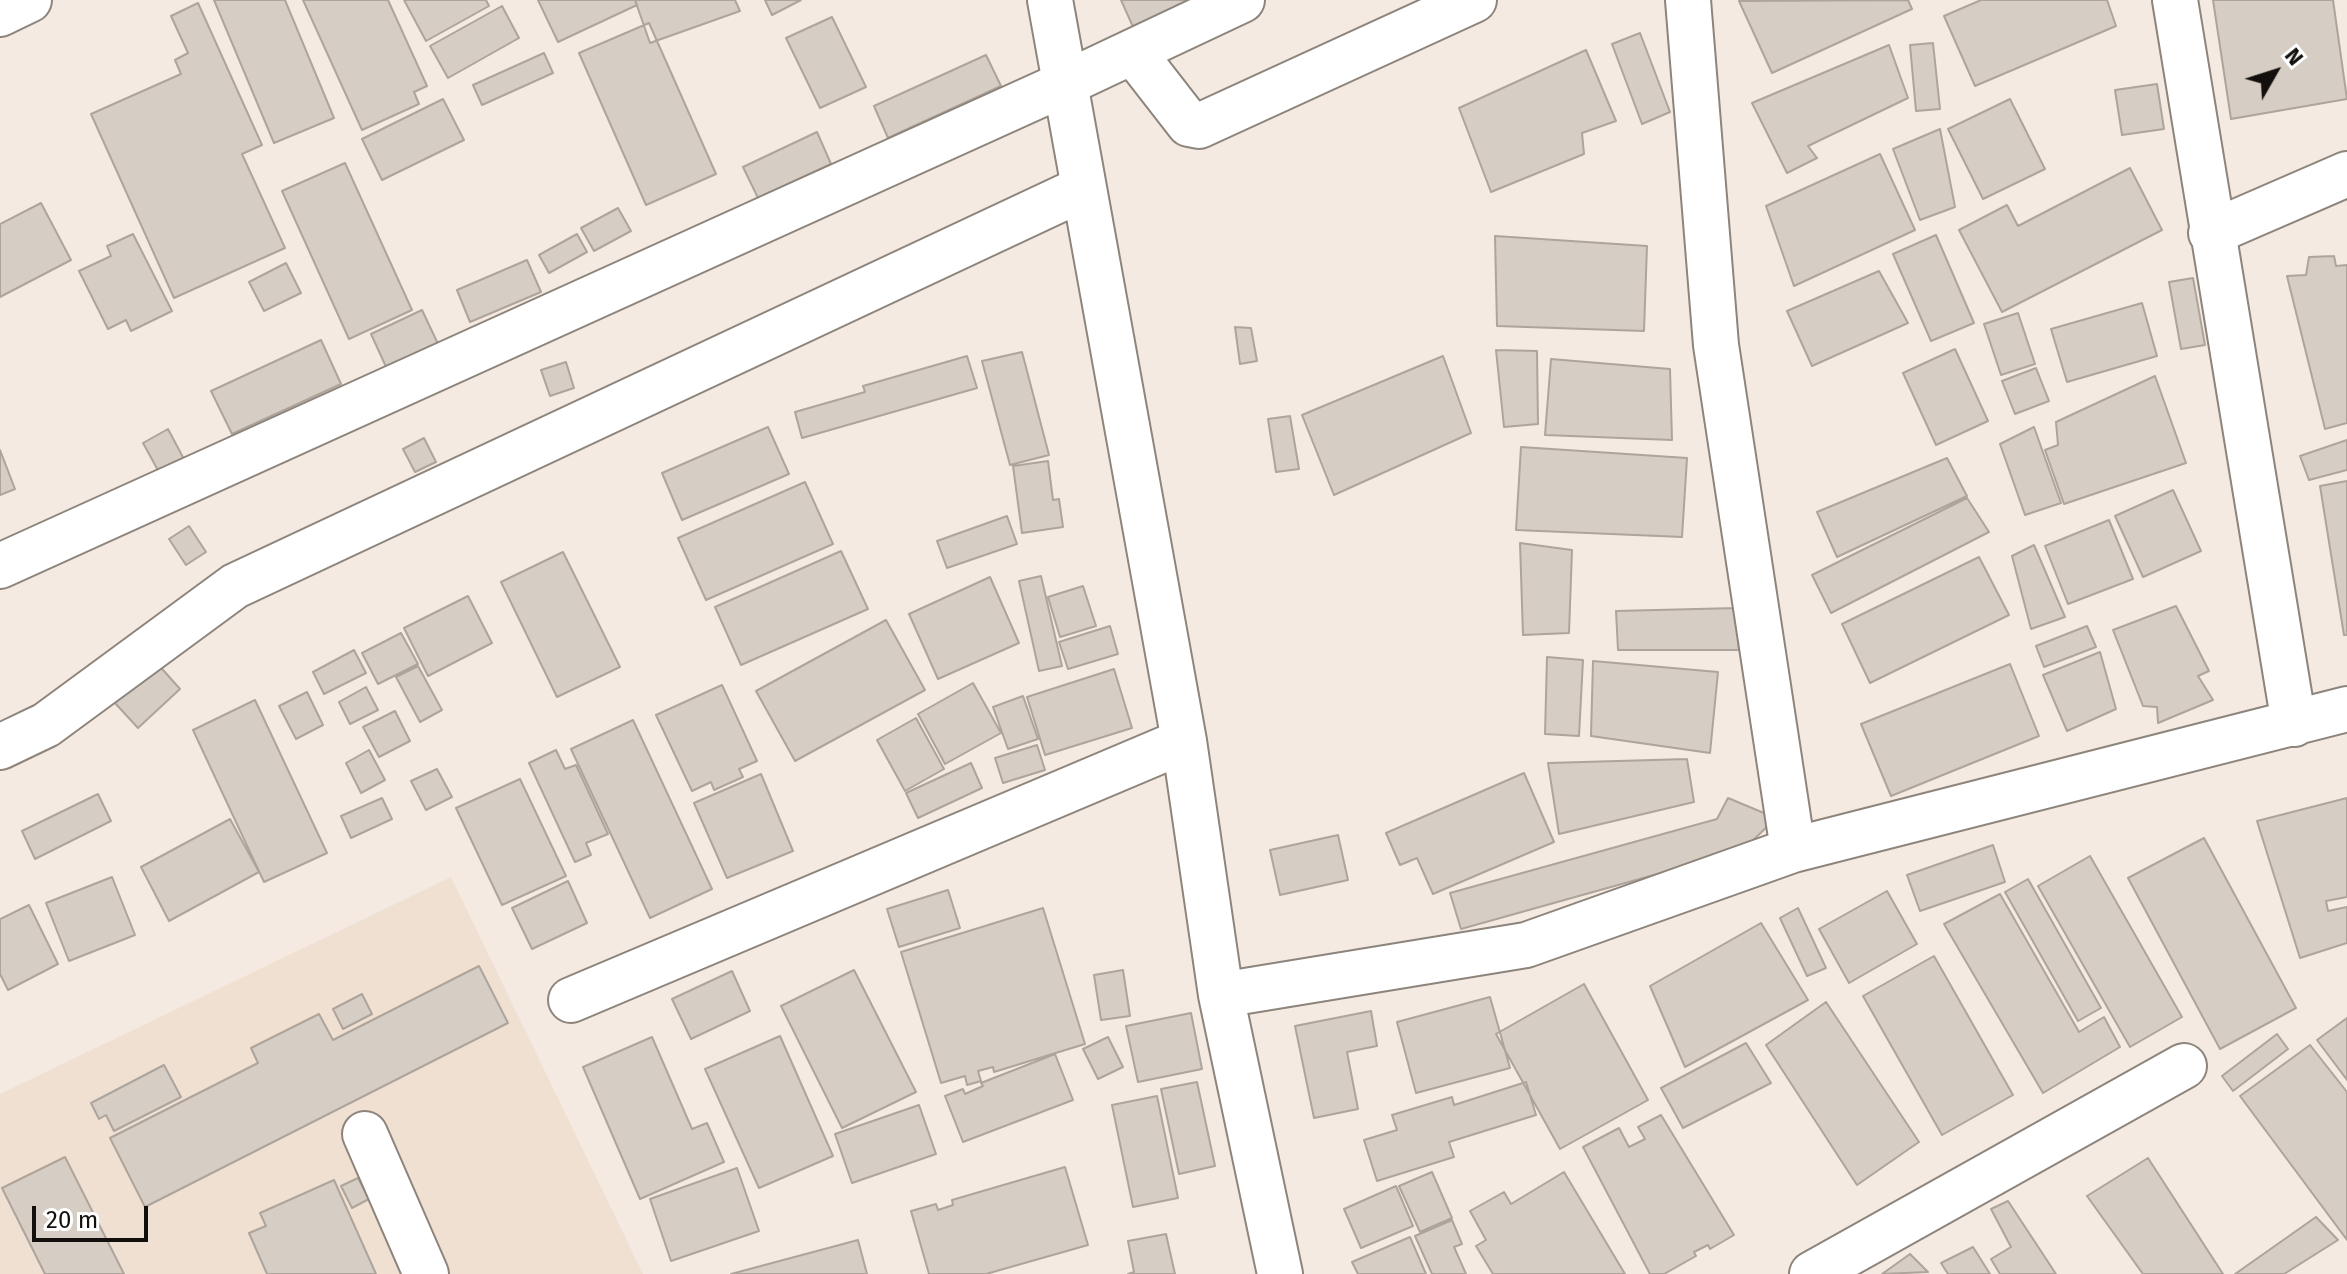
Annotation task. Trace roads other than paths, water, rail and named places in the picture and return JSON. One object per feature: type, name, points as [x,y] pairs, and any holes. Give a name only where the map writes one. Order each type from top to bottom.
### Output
[{"type":"street","points":[[0,14],[29,0]]},
{"type":"street","points":[[1050,0],[1184,741],[1221,995],[1280,1274]]},
{"type":"street","points":[[0,566],[1064,84],[1242,0]]},
{"type":"street","points":[[1133,52],[1189,124],[1199,126],[1474,0]]},
{"type":"street","points":[[1688,0],[1716,345],[1793,850]]},
{"type":"street","points":[[2175,0],[2294,724]]},
{"type":"street","points":[[2211,233],[2347,174]]},
{"type":"street","points":[[0,747],[46,725],[235,586],[1084,188]]},
{"type":"street","points":[[1221,995],[1526,945],[1793,850],[2347,709]]},
{"type":"street","points":[[571,1000],[1184,741]]},
{"type":"street","points":[[1812,1274],[2184,1066]]},
{"type":"street","points":[[365,1134],[426,1274]]}]
